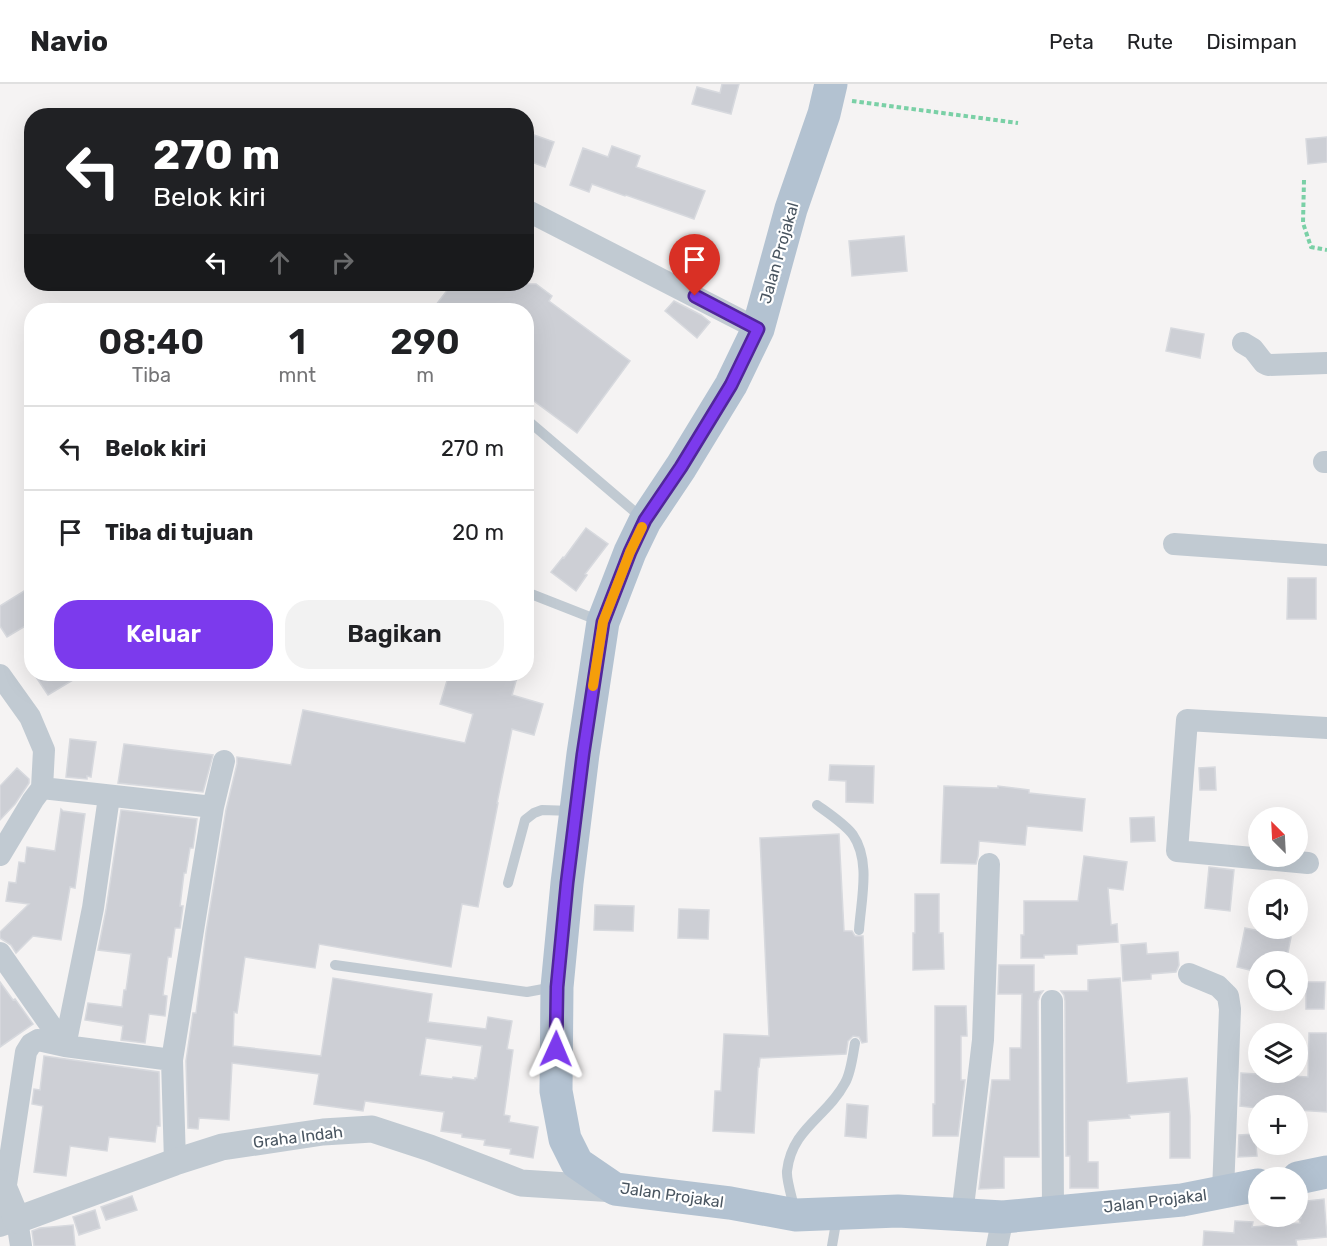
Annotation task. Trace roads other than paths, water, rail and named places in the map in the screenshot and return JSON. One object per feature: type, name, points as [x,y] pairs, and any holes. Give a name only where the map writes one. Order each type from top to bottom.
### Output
[{"type":"main road","name":"Jalan Projakal","points":[[830,91],[791,209],[758,329],[731,385],[681,467],[645,520],[603,622],[567,883],[557,987],[556,1091],[566,1139],[577,1163],[615,1190],[730,1203],[796,1215],[898,1211],[962,1215],[1000,1232],[1053,1213],[1182,1200],[1248,1187]]},
{"type":"main road","points":[[1308,1176],[1327,1172]]},
{"type":"street","points":[[534,214],[758,329]]},
{"type":"street","points":[[1243,343],[1253,349],[1268,365],[1327,363]]},
{"type":"street","points":[[1174,544],[1327,555]]},
{"type":"street","points":[[0,675],[30,717],[44,750],[42,788],[0,855]]},
{"type":"street","points":[[1248,858],[1177,851],[1187,720],[1327,728]]},
{"type":"street","points":[[175,1161],[172,1060],[213,807],[224,761]]},
{"type":"street","points":[[42,788],[213,807]]},
{"type":"street","points":[[64,1046],[93,908],[109,796]]},
{"type":"street","points":[[962,1215],[983,1040],[989,864]]},
{"type":"street","points":[[0,953],[64,1046]]},
{"type":"street","points":[[1189,974],[1218,986],[1228,996],[1230,1009],[1223,1192]]},
{"type":"street","points":[[1052,1001],[1053,1213]]},
{"type":"street","points":[[2,1187],[26,1052],[31,1044],[38,1040],[64,1046],[172,1060]]},
{"type":"street","name":"Graha Indah","points":[[2,1187],[13,1231],[175,1161],[222,1147],[323,1132],[372,1129],[430,1148],[521,1183],[615,1190]]},
{"type":"lane","points":[[534,426],[645,520]]},
{"type":"lane","points":[[534,594],[603,622]]},
{"type":"lane","points":[[817,805],[851,833],[861,849],[864,865],[859,930]]},
{"type":"lane","points":[[508,883],[525,820],[542,810],[576,812]]},
{"type":"lane","points":[[335,965],[526,992],[557,987]]},
{"type":"lane","points":[[796,1215],[787,1172],[793,1151],[798,1138],[826,1109],[846,1082],[855,1043]]},
{"type":"lane","points":[[832,1246],[838,1214]]}]
